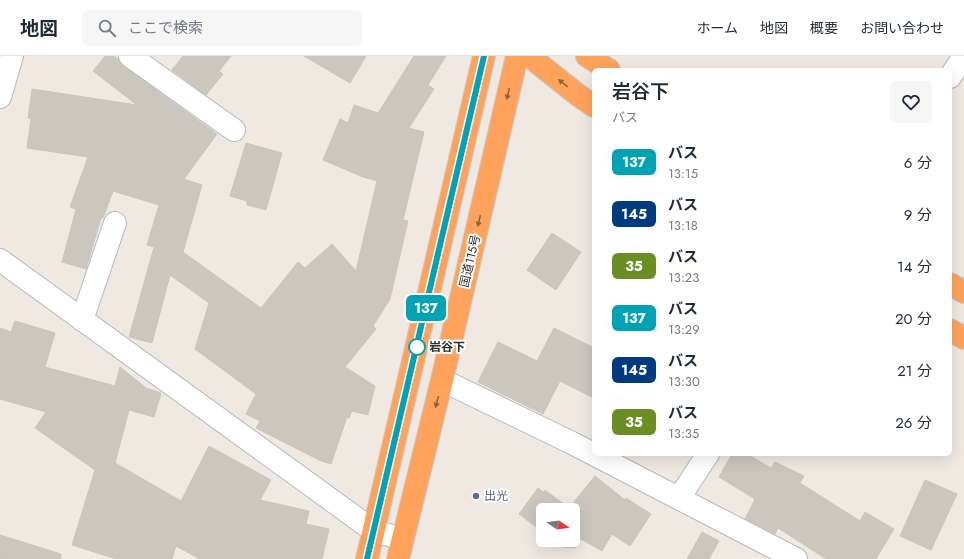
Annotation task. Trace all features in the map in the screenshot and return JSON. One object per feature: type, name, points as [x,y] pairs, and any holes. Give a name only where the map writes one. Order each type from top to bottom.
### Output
[{"type":"highway","points":[[367,559],[484,56]]},
{"type":"highway","name":"国道115号","points":[[400,549],[442,380],[517,56]]},
{"type":"highway","points":[[529,56],[592,105]]},
{"type":"highway","points":[[588,56],[606,68]]},
{"type":"highway","points":[[952,285],[964,292]]},
{"type":"highway","points":[[952,331],[964,338]]},
{"type":"street","points":[[0,96],[12,56]]},
{"type":"street","points":[[130,56],[234,130]]},
{"type":"street","points":[[952,74],[964,56]]},
{"type":"street","points":[[82,320],[115,223]]},
{"type":"street","points":[[0,260],[400,549]]},
{"type":"street","points":[[442,380],[592,453]]},
{"type":"street","points":[[597,456],[796,559]]},
{"type":"street","points":[[679,498],[707,456]]},
{"type":"building","points":[[105,56],[114,56],[123,66],[217,134],[184,179],[202,185],[183,252],[261,308],[298,262],[305,268],[332,244],[356,271],[377,181],[363,177],[323,160],[340,119],[348,123],[354,105],[378,113],[414,56],[446,56],[428,85],[434,89],[409,128],[424,132],[403,220],[408,221],[390,299],[373,326],[376,329],[345,367],[375,386],[368,415],[352,411],[349,418],[347,417],[331,464],[321,461],[256,428],[260,421],[246,414],[256,394],[195,349],[209,303],[170,275],[152,343],[129,337],[154,247],[147,245],[159,205],[113,191],[103,218],[101,218],[86,269],[62,262],[76,209],[70,207],[88,157],[27,148],[31,119],[28,118],[32,89],[137,105],[93,71]]},
{"type":"building","points":[[183,56],[231,56],[219,71],[223,74],[206,95],[172,70]]},
{"type":"building","points":[[304,56],[366,56],[350,83]]},
{"type":"building","points":[[246,143],[282,153],[266,210],[247,205],[247,201],[230,196]]},
{"type":"building","points":[[552,233],[581,252],[556,290],[527,270]]},
{"type":"building","points":[[15,321],[55,333],[45,367],[115,386],[120,367],[146,388],[161,393],[154,417],[129,410],[115,463],[181,501],[209,446],[271,480],[260,500],[309,511],[306,524],[329,529],[322,559],[200,559],[176,546],[172,559],[116,559],[72,545],[95,470],[35,428],[46,412],[0,399],[0,328],[11,332]]},
{"type":"building","points":[[554,328],[592,347],[592,397],[560,381],[543,414],[478,382],[498,342],[537,361]]},
{"type":"building","points":[[731,456],[750,456],[771,468],[775,462],[804,476],[800,483],[860,521],[865,512],[894,529],[876,559],[826,559],[778,528],[775,534],[745,519],[755,499],[719,477]]},
{"type":"building","points":[[595,476],[625,500],[626,498],[651,514],[630,546],[612,534],[602,551],[581,539],[580,540],[580,503],[573,503]]},
{"type":"building","points":[[925,480],[957,494],[931,550],[900,536]]},
{"type":"building","points":[[538,488],[543,492],[545,490],[562,503],[536,503],[536,527],[519,514]]},
{"type":"building","points":[[702,532],[719,541],[709,559],[687,559]]},
{"type":"building","points":[[0,535],[61,554],[61,559],[0,559]]},
{"type":"bus line","name":"137","points":[[367,559],[484,56]]},
{"type":"place","name":"岩谷下","points":[[417,347]]},
{"type":"place","name":"出光","points":[[476,496]]}]
